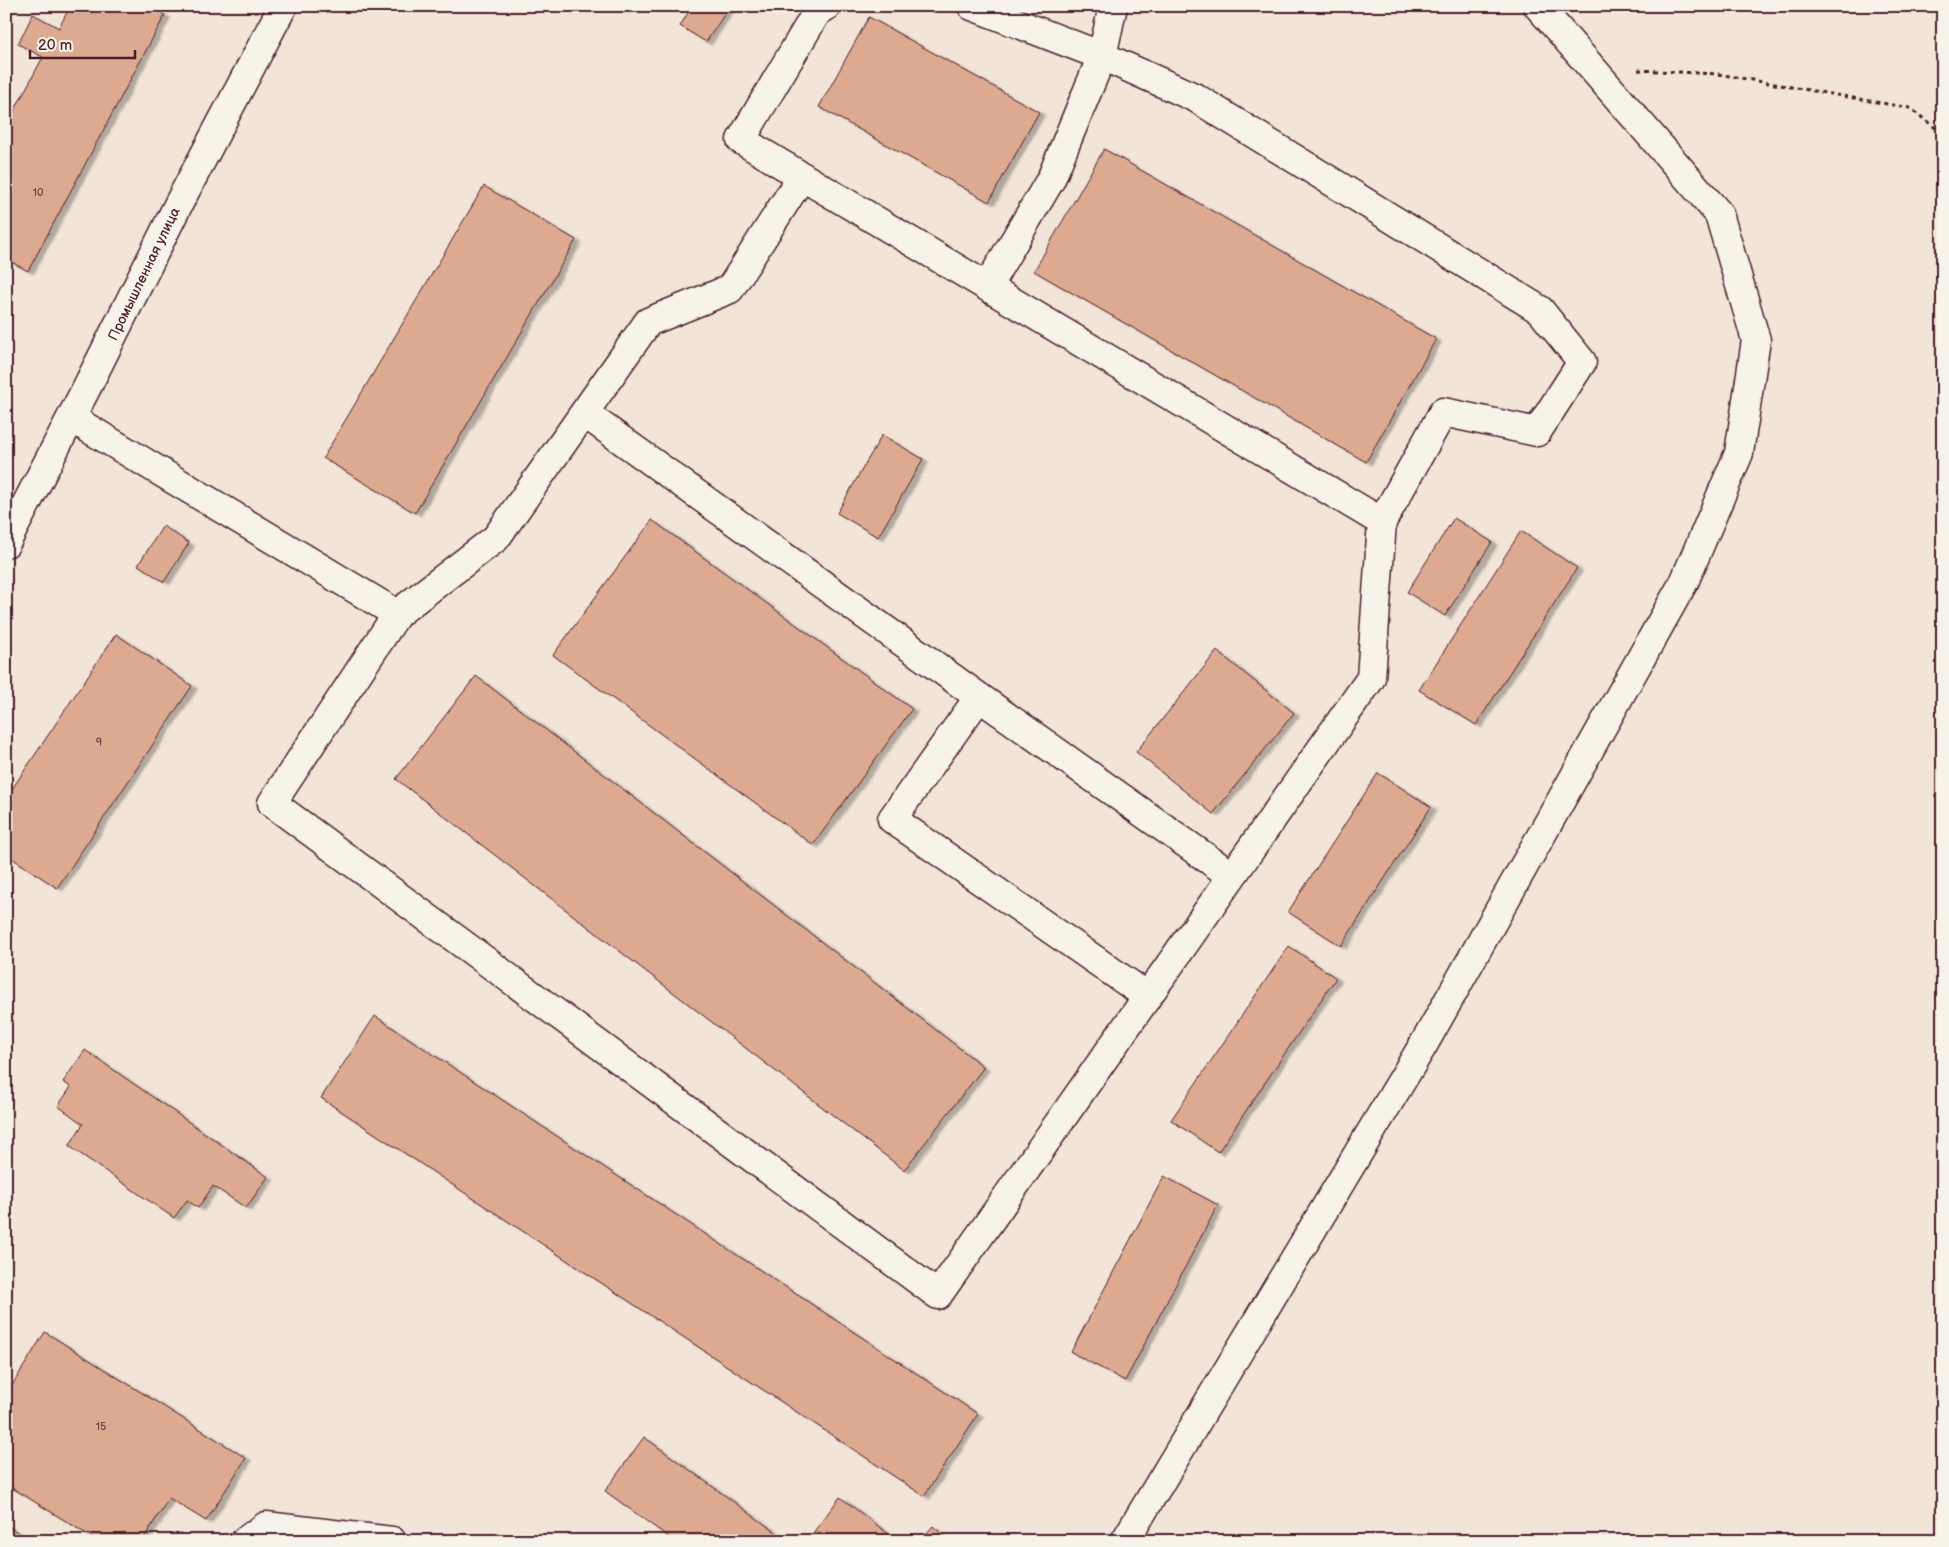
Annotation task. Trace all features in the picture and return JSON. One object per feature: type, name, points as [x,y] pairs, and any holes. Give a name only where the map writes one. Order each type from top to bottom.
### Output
[{"type":"street","name":"Промышленная улица","points":[[6,543],[72,418],[179,203],[283,6]]},
{"type":"street","points":[[827,6],[817,12],[741,140],[1382,522]]},
{"type":"street","points":[[802,176],[730,289],[648,322],[496,538],[396,614],[272,803],[938,1295],[1372,678],[1382,522],[1443,412],[1538,432],[1582,362],[1540,310],[1196,98],[1102,56],[972,6]]},
{"type":"street","points":[[987,287],[1051,179],[1102,56],[1113,6]]},
{"type":"street","points":[[1125,1541],[1435,1025],[1685,580],[1739,453],[1756,340],[1720,214],[1538,6]]},
{"type":"street","points":[[584,413],[979,698],[1232,876]]},
{"type":"street","points":[[72,418],[396,614]]},
{"type":"street","points":[[979,698],[892,819],[1147,996]]},
{"type":"street","points":[[245,1541],[266,1526],[392,1541]]},
{"type":"path","points":[[1592,68],[1718,74],[1910,108],[1943,134]]},
{"type":"building","points":[[70,6],[148,6],[165,15],[28,271],[6,259],[6,126],[43,57],[18,44],[33,14],[59,28]]},
{"type":"building","points":[[692,6],[730,6],[706,42],[680,26]]},
{"type":"building","points":[[869,17],[1039,112],[989,202],[819,107]]},
{"type":"building","points":[[1104,149],[1436,339],[1366,462],[1034,271]]},
{"type":"building","points":[[484,186],[576,240],[415,513],[323,458]]},
{"type":"building","points":[[882,435],[923,459],[878,537],[837,513]]},
{"type":"building","points":[[1454,518],[1492,542],[1445,616],[1407,592]]},
{"type":"building","points":[[652,520],[912,709],[813,845],[553,655]]},
{"type":"building","points":[[163,526],[189,543],[164,582],[138,565]]},
{"type":"building","points":[[1521,531],[1577,568],[1476,725],[1419,690]]},
{"type":"building","points":[[116,634],[192,686],[57,888],[6,854],[6,798]]},
{"type":"building","points":[[1217,651],[1294,713],[1213,814],[1136,752]]},
{"type":"building","points":[[476,676],[984,1067],[904,1170],[396,779]]},
{"type":"building","points":[[1378,773],[1431,807],[1341,946],[1288,912]]},
{"type":"building","points":[[1289,946],[1336,978],[1218,1152],[1171,1120]]},
{"type":"building","points":[[375,1016],[978,1414],[924,1496],[321,1098]]},
{"type":"building","points":[[85,1050],[268,1177],[246,1208],[213,1186],[198,1208],[187,1200],[174,1218],[69,1146],[83,1124],[58,1106],[71,1087],[63,1082]]},
{"type":"building","points":[[1164,1176],[1218,1205],[1125,1381],[1071,1352]]},
{"type":"building","points":[[45,1332],[246,1458],[206,1521],[169,1498],[142,1541],[98,1541],[6,1484],[6,1395]]},
{"type":"building","points":[[644,1437],[788,1541],[674,1541],[605,1491]]},
{"type":"building","points":[[840,1497],[895,1539],[894,1541],[807,1541]]},
{"type":"building","points":[[6,1525],[32,1541],[6,1541]]},
{"type":"building","points":[[933,1526],[950,1541],[920,1541]]}]
